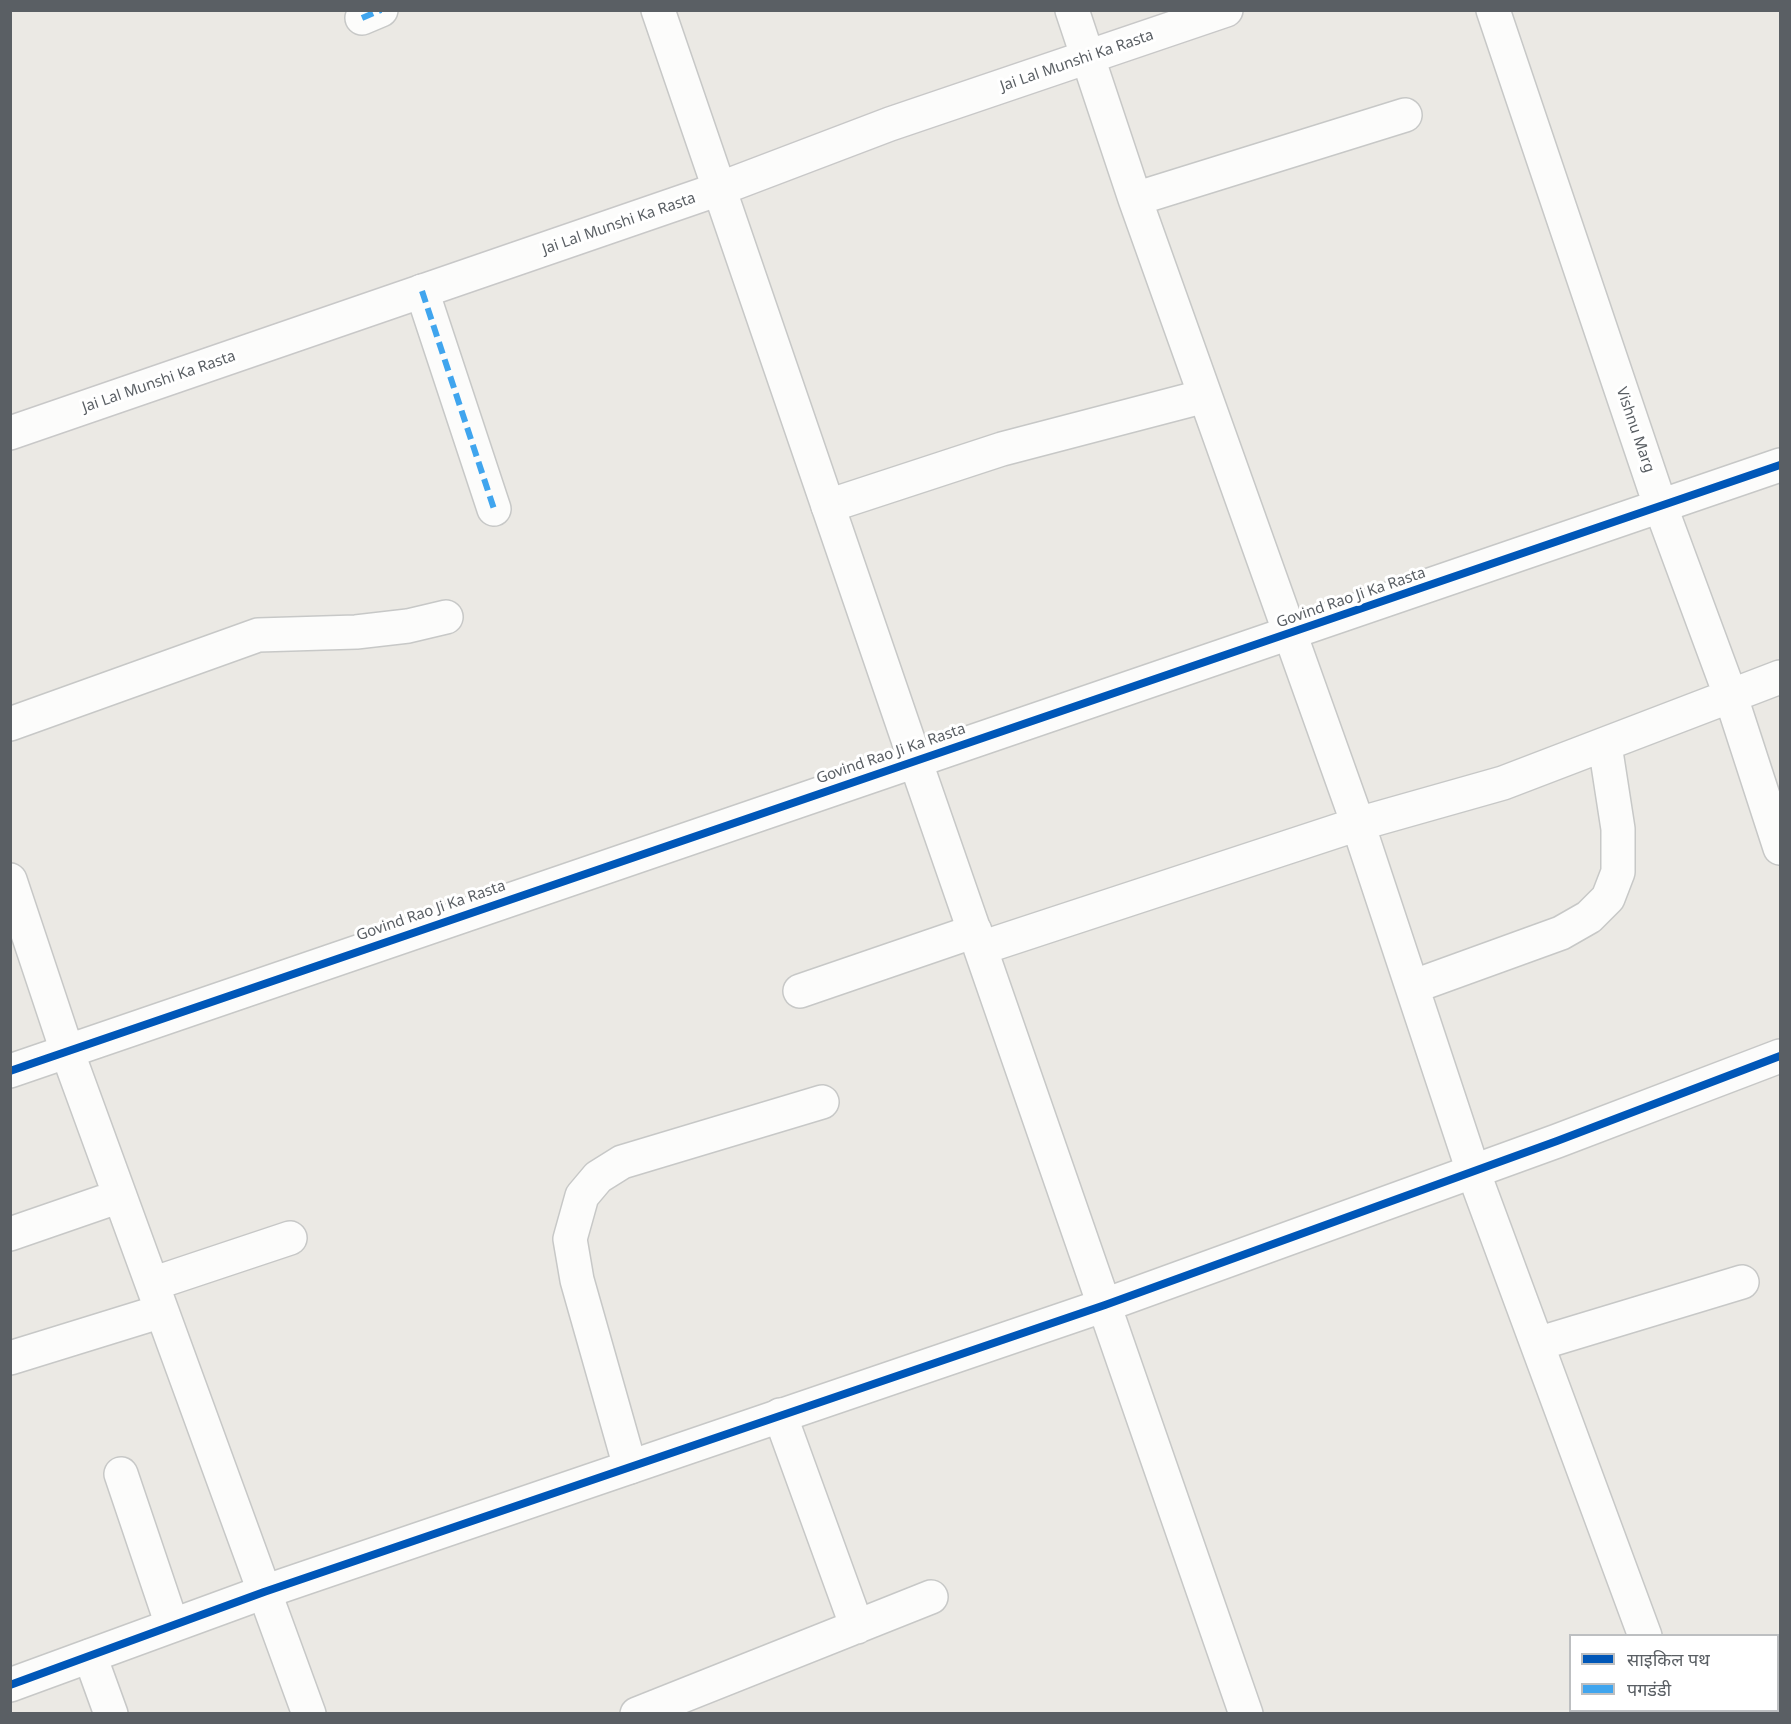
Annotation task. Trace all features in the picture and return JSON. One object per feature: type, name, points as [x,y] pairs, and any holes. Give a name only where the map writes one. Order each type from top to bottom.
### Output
[{"type":"street","points":[[658,10],[915,760],[1246,1713]]},
{"type":"street","points":[[1072,10],[1134,199],[1358,824],[1473,1171],[1646,1634]]},
{"type":"street","name":"Jai Lal Munshi Ka Rasta","points":[[10,433],[719,189],[890,124],[1226,10]]},
{"type":"street","name":"Vishnu Marg","points":[[1503,13],[1660,505],[1731,697],[1780,848]]},
{"type":"street","points":[[1134,199],[1405,116]]},
{"type":"street","points":[[422,291],[494,509]]},
{"type":"street","points":[[828,506],[1002,449],[1204,396]]},
{"type":"street","name":"Govind Rao Ji Ka Rasta","points":[[10,1071],[1780,465]]},
{"type":"street","points":[[10,724],[258,635],[356,632],[408,626],[446,617]]},
{"type":"street","points":[[800,991],[978,940],[1358,824],[1503,783],[1780,677]]},
{"type":"street","points":[[1412,987],[1561,933],[1589,917],[1608,898],[1618,872],[1618,840],[1605,745]]},
{"type":"street","points":[[10,880],[67,1051],[309,1713]]},
{"type":"street","points":[[10,1685],[264,1592],[1105,1305],[1780,1056]]},
{"type":"street","points":[[630,1467],[577,1280],[570,1239],[582,1196],[598,1177],[622,1162],[822,1102]]},
{"type":"street","points":[[10,1234],[120,1196]]},
{"type":"street","points":[[10,1358],[157,1298],[290,1238]]},
{"type":"street","points":[[1537,1344],[1742,1282]]},
{"type":"street","points":[[780,1415],[857,1627]]},
{"type":"street","points":[[121,1474],[172,1625]]},
{"type":"street","points":[[637,1713],[931,1597]]},
{"type":"street","points":[[90,1656],[111,1713]]},
{"type":"marked path","points":[[362,18],[381,10]]},
{"type":"marked path","points":[[422,291],[494,509]]},
{"type":"cycle path","points":[[10,1071],[1780,465]]},
{"type":"cycle path","points":[[10,1685],[264,1592],[1105,1305],[1557,1141],[1780,1056]]}]
